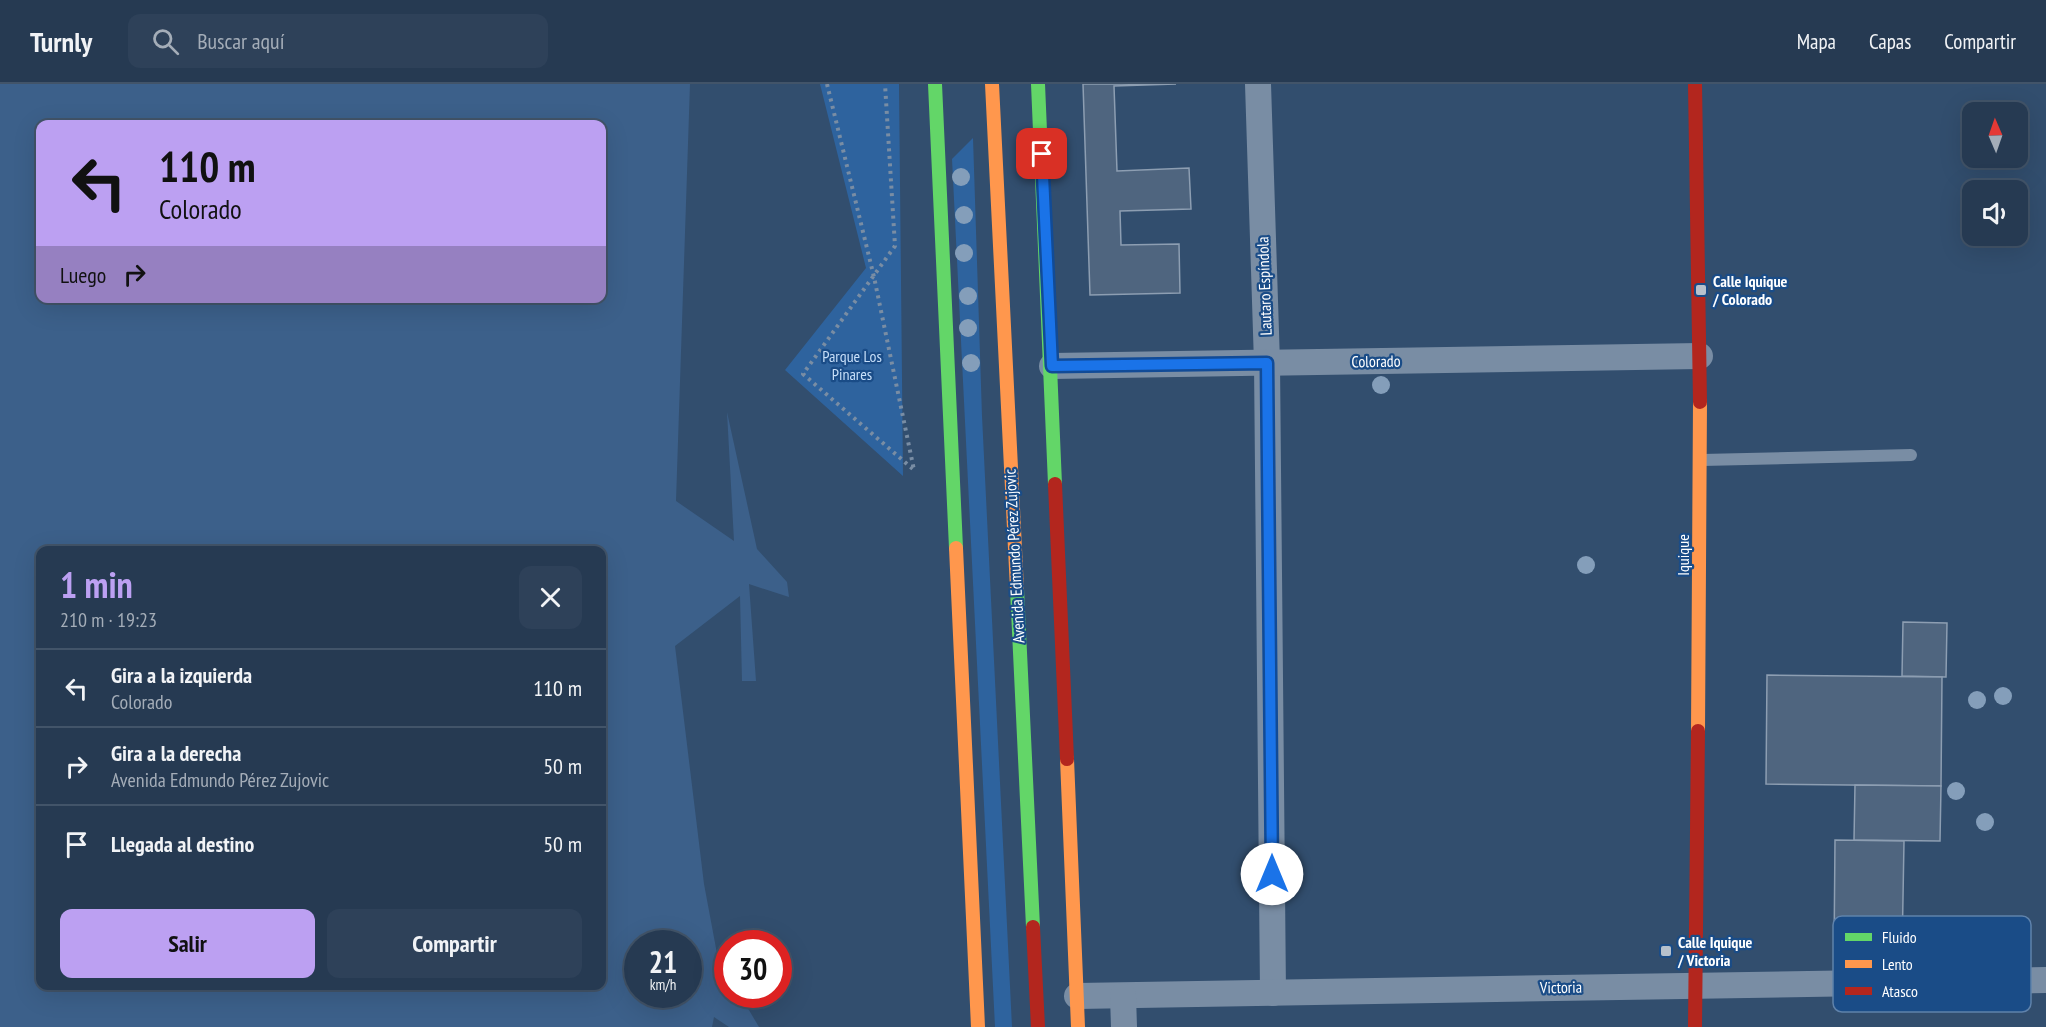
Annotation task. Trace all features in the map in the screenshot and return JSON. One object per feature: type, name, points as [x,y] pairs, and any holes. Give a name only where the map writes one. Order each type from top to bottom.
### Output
[{"type":"main road","points":[[935,84],[978,1027]]},
{"type":"main road","name":"Avenida Edmundo Pérez Zujovic","points":[[992,84],[1038,1027]]},
{"type":"main road","points":[[1038,84],[1052,366],[1078,1027]]},
{"type":"main road","name":"Iquique","points":[[1695,84],[1701,460],[1695,1027]]},
{"type":"street","name":"Lautaro Espíndola","points":[[1258,84],[1267,363],[1273,993]]},
{"type":"street","name":"Colorado","points":[[1052,366],[1700,356]]},
{"type":"street","name":"Victoria","points":[[2031,980],[2046,980]]},
{"type":"street","name":"Victoria","points":[[1077,996],[1833,982]]},
{"type":"street","points":[[1123,996],[1124,1027]]},
{"type":"lane","points":[[1701,460],[1911,455]]},
{"type":"path","points":[[827,84],[874,277],[914,470],[803,374],[874,277],[895,246],[885,84]]},
{"type":"green space","name":"Parque Los Pinares","points":[[820,84],[899,84],[903,476],[785,370],[866,268]]},
{"type":"green space","points":[[973,138],[982,416],[1012,1027],[995,1027],[952,159]]},
{"type":"shaded area","points":[[0,84],[690,84],[676,501],[734,541],[727,412],[757,549],[787,582],[789,597],[749,584],[756,681],[742,681],[740,596],[675,646],[704,884],[714,938],[714,1008],[748,1008],[759,1027],[729,1027],[714,1017],[712,1027],[0,1027]]},
{"type":"building","points":[[1083,84],[1176,84],[1114,86],[1117,171],[1189,168],[1191,209],[1120,211],[1121,245],[1179,244],[1180,293],[1090,295]]},
{"type":"building","points":[[1903,622],[1947,623],[1946,677],[1902,676]]},
{"type":"building","points":[[1767,675],[1942,677],[1941,786],[1766,784]]},
{"type":"building","points":[[1855,785],[1941,786],[1940,841],[1854,840]]},
{"type":"building","points":[[1835,840],[1904,841],[1903,916],[1834,916]]},
{"type":"traffic: fast","points":[[935,84],[956,548]]},
{"type":"traffic: fast","points":[[1038,84],[1055,484]]},
{"type":"traffic: fast","points":[[1017,589],[1033,927]]},
{"type":"traffic: slow","points":[[992,84],[1017,589]]},
{"type":"traffic: slow","points":[[1698,731],[1700,402]]},
{"type":"traffic: slow","points":[[956,548],[978,1027]]},
{"type":"traffic: slow","points":[[1067,759],[1078,1027]]},
{"type":"traffic: jam","points":[[1695,84],[1700,402]]},
{"type":"traffic: jam","points":[[1055,484],[1067,759]]},
{"type":"traffic: jam","points":[[1695,1027],[1698,731]]},
{"type":"traffic: jam","points":[[1033,927],[1038,1027]]},
{"type":"place","name":"Calle Iquique / Colorado","points":[[1701,290]]},
{"type":"place","name":"Calle Iquique / Victoria","points":[[1666,951]]},
{"type":"route","points":[[1042,154],[1052,366],[1267,363],[1272,874]]}]
